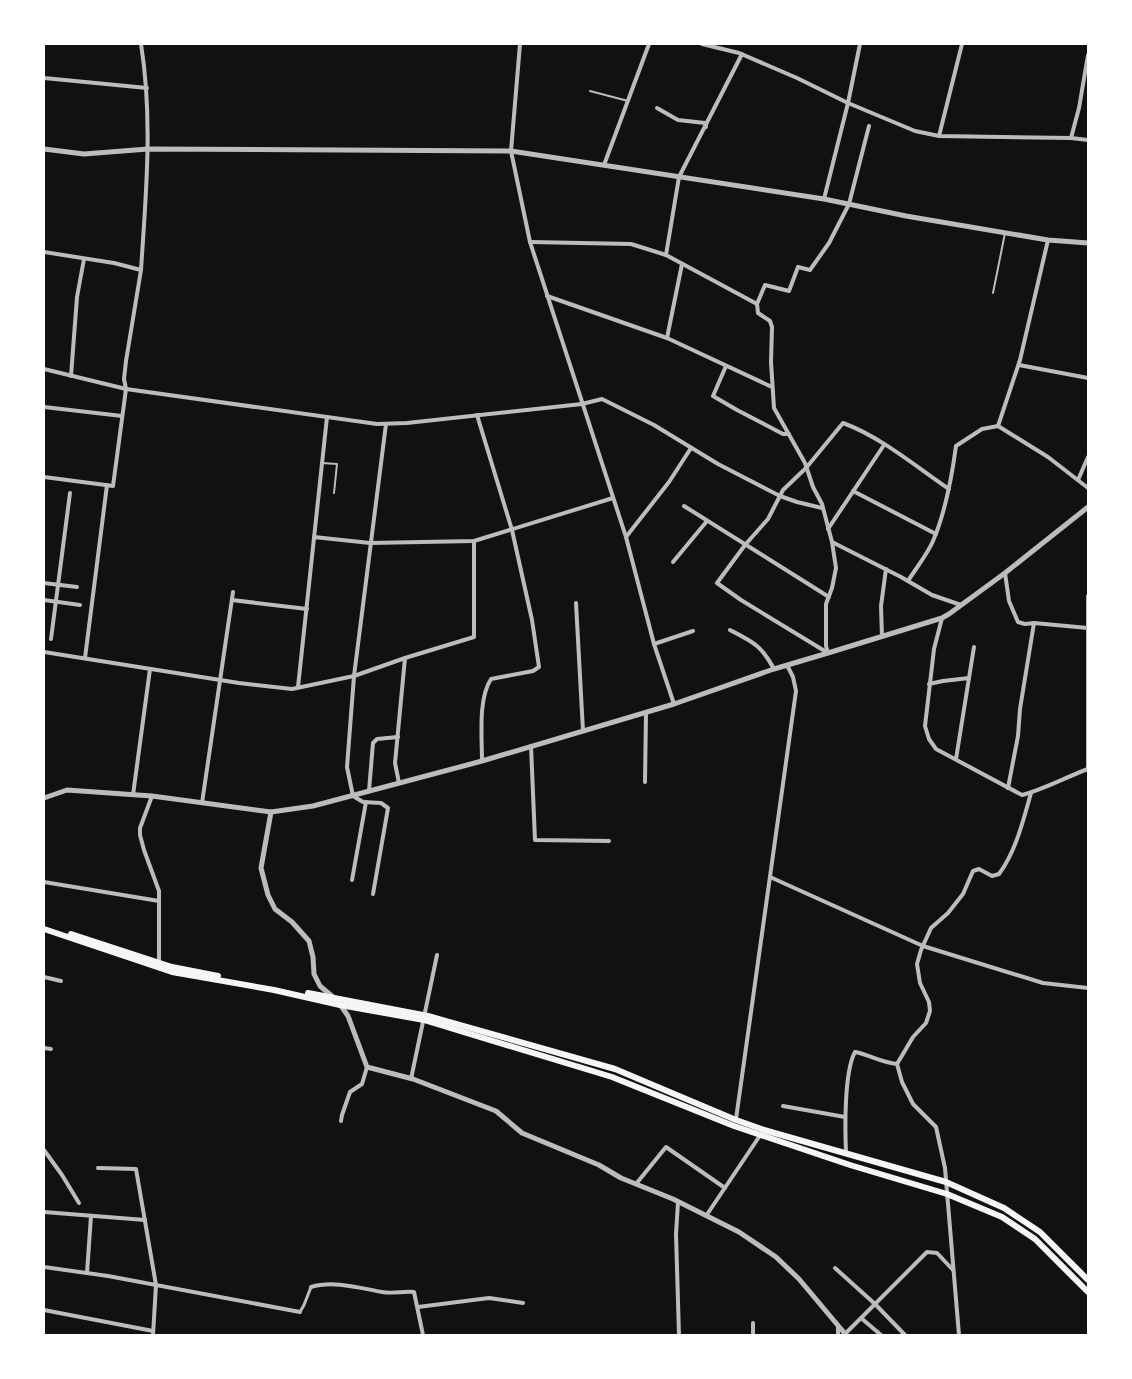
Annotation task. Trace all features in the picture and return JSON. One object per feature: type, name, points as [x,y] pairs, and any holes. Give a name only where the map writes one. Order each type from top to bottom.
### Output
[{"type":"highway","points":[[44,925],[172,966],[424,1017],[615,1069],[736,1120],[762,1133],[846,1153],[946,1182],[1004,1208],[1040,1232],[1088,1280]]},
{"type":"highway","points":[[44,929],[172,972],[274,990],[340,1005],[424,1017],[612,1077],[850,1165],[947,1194],[1002,1217],[1035,1239],[1088,1292]]},
{"type":"street","points":[[44,478],[113,486],[126,389],[124,379],[126,361],[141,270],[148,149],[147,88],[141,44]]},
{"type":"street","points":[[520,44],[510,151],[530,242],[626,537],[654,644],[674,704]]},
{"type":"street","points":[[604,165],[649,44]]},
{"type":"street","points":[[705,44],[742,54],[798,78],[848,103],[915,131],[938,136],[1071,138],[1088,140]]},
{"type":"street","points":[[824,199],[848,103],[860,44]]},
{"type":"street","points":[[938,136],[962,44]]},
{"type":"street","points":[[666,255],[679,178],[742,54]]},
{"type":"street","points":[[1071,138],[1079,108],[1088,55]]},
{"type":"street","points":[[44,78],[147,88]]},
{"type":"street","points":[[657,108],[678,120],[705,123],[706,127]]},
{"type":"street","points":[[828,654],[826,646],[826,604],[836,568],[832,542],[822,508],[806,468],[774,408],[770,345],[772,326],[770,321],[758,313],[757,304],[765,285],[789,291],[798,267],[810,270],[829,243],[849,204],[869,126]]},
{"type":"street","points":[[44,149],[84,154],[148,149],[510,151],[824,199],[1048,240],[1088,242]]},
{"type":"street","points":[[998,426],[1019,365],[1048,240]]},
{"type":"street","points":[[530,242],[631,244],[666,255],[757,304]]},
{"type":"street","points":[[44,252],[114,263],[141,270]]},
{"type":"street","points":[[71,376],[78,298],[84,259]]},
{"type":"street","points":[[668,338],[682,264]]},
{"type":"street","points":[[547,296],[668,338],[772,387]]},
{"type":"street","points":[[1019,365],[1088,378]]},
{"type":"street","points":[[726,366],[713,396],[783,434],[789,434]]},
{"type":"street","points":[[44,369],[126,389],[376,424],[582,404],[602,399],[654,425],[718,464],[780,496],[822,508]]},
{"type":"street","points":[[44,408],[122,416]]},
{"type":"street","points":[[477,415],[512,530],[532,620],[539,667],[533,672],[491,679],[486,687],[482,725],[482,760]]},
{"type":"street","points":[[298,687],[327,417]]},
{"type":"street","points":[[828,654],[717,583],[768,518],[783,490],[806,468],[843,423],[855,427],[884,445],[949,489]]},
{"type":"street","points":[[353,796],[347,767],[354,676],[386,424]]},
{"type":"street","points":[[908,580],[936,534],[949,489],[956,446],[982,429],[998,426],[1048,457],[1088,488]]},
{"type":"street","points":[[828,529],[884,445]]},
{"type":"street","points":[[626,537],[669,482],[691,448]]},
{"type":"street","points":[[1078,480],[1088,457]]},
{"type":"street","points":[[85,658],[107,485]]},
{"type":"street","points":[[853,491],[936,534]]},
{"type":"street","points":[[51,639],[70,493]]},
{"type":"street","points":[[314,538],[370,543],[474,540],[613,498]]},
{"type":"street","points":[[684,506],[829,597]]},
{"type":"street","points":[[44,798],[67,790],[152,796],[271,812],[313,806],[353,796],[646,713],[774,669],[942,618],[1005,573],[1088,507]]},
{"type":"street","points":[[673,562],[707,520]]},
{"type":"street","points":[[44,652],[283,688],[298,687],[354,676],[474,637],[474,540]]},
{"type":"street","points":[[832,542],[908,580],[932,595],[961,605]]},
{"type":"street","points":[[882,637],[881,606],[886,569]]},
{"type":"street","points":[[1005,573],[1009,601],[1018,622],[1088,628]]},
{"type":"street","points":[[44,583],[77,587]]},
{"type":"street","points":[[202,803],[233,592]]},
{"type":"street","points":[[942,618],[934,649],[929,684],[925,726],[929,739],[936,749],[1022,795],[1088,769],[1088,596]]},
{"type":"street","points":[[44,600],[80,605]]},
{"type":"street","points":[[232,600],[306,609]]},
{"type":"street","points":[[576,603],[584,731]]},
{"type":"street","points":[[1008,788],[1018,736],[1020,709],[1034,623]]},
{"type":"street","points":[[730,630],[765,652],[774,669]]},
{"type":"street","points":[[654,644],[693,631]]},
{"type":"street","points":[[956,759],[974,647]]},
{"type":"street","points":[[399,783],[395,763],[405,658]]},
{"type":"street","points":[[736,1120],[796,691],[794,677],[787,665]]},
{"type":"street","points":[[133,795],[150,669]]},
{"type":"street","points":[[929,684],[969,678]]},
{"type":"street","points":[[645,782],[646,713]]},
{"type":"street","points":[[369,791],[373,743],[377,738],[398,737]]},
{"type":"street","points":[[531,746],[534,840],[609,841]]},
{"type":"street","points":[[959,1335],[945,1168],[936,1127],[912,1104],[902,1082],[897,1064],[913,1037],[926,1023],[930,1011],[929,1002],[920,983],[917,964],[931,928],[948,913],[963,894],[974,871],[978,869],[992,876],[999,874],[1015,844],[1030,793]]},
{"type":"street","points":[[152,796],[140,828],[140,835],[159,891],[160,962]]},
{"type":"street","points":[[353,796],[366,802],[381,803],[388,808],[374,894]]},
{"type":"street","points":[[352,880],[366,802]]},
{"type":"street","points":[[271,812],[261,868],[268,895],[275,909],[292,922],[309,941],[313,957],[314,974],[320,986],[335,998],[348,1016],[367,1067],[362,1084],[350,1092],[341,1121]]},
{"type":"street","points":[[770,877],[923,946],[1043,983],[1088,988]]},
{"type":"street","points":[[44,882],[159,901]]},
{"type":"street","points":[[411,1079],[437,955]]},
{"type":"street","points":[[44,977],[61,980]]},
{"type":"street","points":[[44,1048],[51,1049]]},
{"type":"street","points":[[846,1153],[845,1118],[849,1074],[855,1052],[870,1055],[886,1063],[897,1064]]},
{"type":"street","points":[[367,1067],[411,1079],[496,1111],[522,1133],[599,1165],[622,1178],[678,1202],[739,1232],[776,1257],[799,1279],[846,1335],[927,1252],[936,1253],[954,1271]]},
{"type":"street","points":[[782,1106],[845,1118]]},
{"type":"street","points":[[706,1216],[762,1133]]},
{"type":"street","points":[[636,1184],[666,1147],[725,1188]]},
{"type":"street","points":[[44,1150],[62,1174],[79,1203]]},
{"type":"street","points":[[44,1310],[153,1333],[156,1285],[136,1169],[98,1168]]},
{"type":"street","points":[[678,1202],[676,1234],[679,1335]]},
{"type":"street","points":[[44,1212],[145,1220]]},
{"type":"street","points":[[87,1273],[91,1216]]},
{"type":"street","points":[[44,1267],[156,1285],[300,1312],[311,1287],[318,1285],[345,1286],[384,1292],[414,1292],[423,1335]]},
{"type":"street","points":[[834,1268],[875,1304],[905,1335]]},
{"type":"street","points":[[418,1306],[488,1298],[523,1303]]},
{"type":"street","points":[[861,1318],[881,1335]]},
{"type":"street","points":[[753,1323],[753,1335]]},
{"type":"street","points":[[838,1326],[838,1335]]},
{"type":"lane","points":[[590,91],[628,101]]},
{"type":"lane","points":[[993,293],[1005,233]]},
{"type":"lane","points":[[322,462],[337,464],[334,493]]}]
